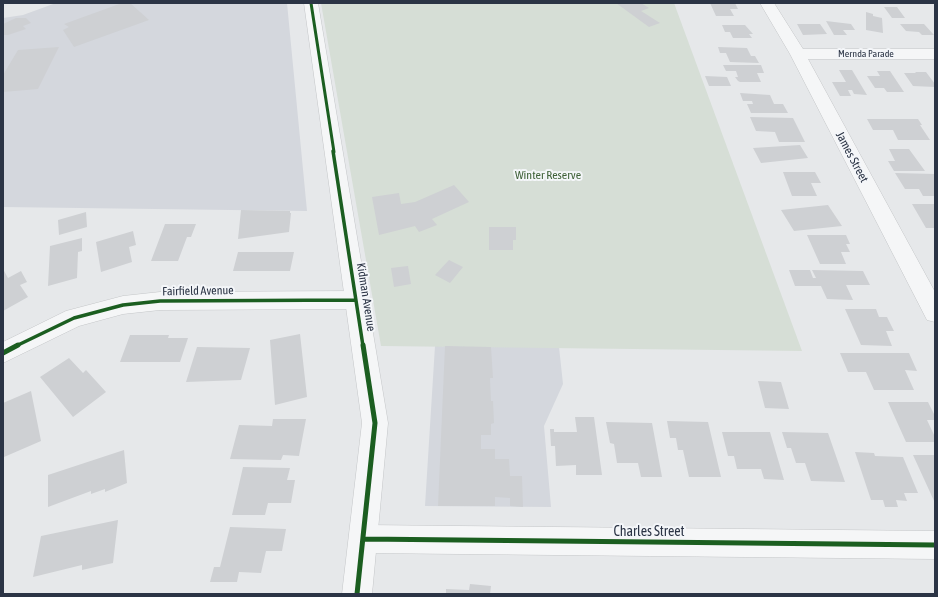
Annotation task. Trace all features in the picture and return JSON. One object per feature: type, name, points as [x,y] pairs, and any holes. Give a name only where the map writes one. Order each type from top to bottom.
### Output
[{"type":"street","name":"Kidman Avenue","points":[[311,3],[375,423],[364,539],[357,594]]},
{"type":"street","name":"James Street","points":[[767,3],[798,54],[935,313]]},
{"type":"street","name":"Mernda Parade","points":[[798,54],[935,54]]},
{"type":"street","name":"Fairfield Avenue","points":[[3,352],[74,318],[123,306],[160,301],[356,300]]},
{"type":"street","name":"Charles Street","points":[[364,539],[935,545]]},
{"type":"shaded area","points":[[56,3],[287,3],[307,211],[3,207],[3,18],[23,15]]},
{"type":"shaded area","points":[[435,346],[559,347],[563,384],[544,426],[551,507],[425,506]]},
{"type":"green space","name":"Winter Reserve","points":[[321,3],[674,3],[802,351],[381,346]]},
{"type":"building","points":[[122,3],[130,3],[149,20],[74,47],[63,30],[69,27],[64,24]]},
{"type":"building","points":[[616,3],[641,3],[649,8],[641,11],[660,23],[649,27]]},
{"type":"building","points":[[710,3],[735,3],[738,9],[730,9],[734,16],[716,16]]},
{"type":"building","points":[[884,7],[897,7],[905,18],[892,18]]},
{"type":"building","points":[[866,12],[873,14],[873,16],[882,18],[883,33],[866,30]]},
{"type":"building","points":[[16,18],[26,18],[31,23],[23,26],[26,29],[8,35],[3,35],[3,24]]},
{"type":"building","points":[[826,21],[851,24],[855,30],[843,30],[847,35],[834,35]]},
{"type":"building","points":[[797,24],[820,24],[827,34],[803,35]]},
{"type":"building","points":[[900,24],[924,24],[934,35],[922,35],[919,32],[906,31]]},
{"type":"building","points":[[722,25],[745,25],[753,34],[749,34],[752,38],[733,38],[730,32],[725,32]]},
{"type":"building","points":[[59,47],[38,89],[3,92],[3,75],[18,50]]},
{"type":"building","points":[[718,47],[747,48],[751,56],[755,56],[759,63],[730,62],[726,53],[720,53]]},
{"type":"building","points":[[723,65],[761,65],[764,73],[757,73],[761,82],[740,82],[735,77],[738,77],[736,71],[726,71]]},
{"type":"building","points":[[839,70],[852,70],[867,95],[854,94],[852,90],[848,90],[851,96],[840,96],[832,82],[846,82]]},
{"type":"building","points":[[877,71],[890,71],[904,92],[887,92],[884,88],[875,88],[867,76],[880,76]]},
{"type":"building","points":[[915,72],[926,72],[935,84],[935,87],[913,86],[904,73],[916,73]]},
{"type":"building","points":[[705,76],[727,77],[731,86],[709,86]]},
{"type":"building","points":[[740,93],[770,95],[774,104],[783,104],[788,113],[751,113],[747,104],[753,104],[752,101],[743,101]]},
{"type":"building","points":[[750,117],[793,118],[805,142],[779,142],[775,132],[756,131]]},
{"type":"building","points":[[867,119],[918,119],[922,125],[920,125],[930,140],[898,140],[893,130],[873,130]]},
{"type":"building","points":[[800,145],[808,158],[761,163],[753,148]]},
{"type":"building","points":[[889,149],[909,149],[925,171],[894,171],[888,161],[895,161]]},
{"type":"building","points":[[783,172],[815,172],[821,183],[811,183],[817,196],[792,196]]},
{"type":"building","points":[[895,173],[935,174],[935,196],[923,196],[919,189],[905,189]]},
{"type":"building","points":[[454,185],[469,202],[432,219],[437,225],[419,232],[415,226],[379,235],[372,197],[399,193],[401,204],[415,202]]},
{"type":"building","points":[[912,204],[935,204],[935,228],[926,228]]},
{"type":"building","points":[[828,205],[842,226],[794,231],[781,210]]},
{"type":"building","points":[[241,210],[290,211],[289,232],[238,239]]},
{"type":"building","points":[[86,212],[87,227],[59,235],[58,220]]},
{"type":"building","points":[[165,224],[196,224],[191,237],[187,237],[178,261],[151,261]]},
{"type":"building","points":[[489,227],[516,227],[516,240],[513,240],[513,250],[489,250]]},
{"type":"building","points":[[133,231],[136,245],[129,247],[132,262],[101,272],[96,242]]},
{"type":"building","points":[[807,235],[846,235],[850,244],[846,244],[850,252],[841,252],[846,264],[820,264]]},
{"type":"building","points":[[82,238],[82,251],[78,252],[77,278],[48,286],[50,246]]},
{"type":"building","points":[[238,252],[294,252],[290,271],[233,271]]},
{"type":"building","points":[[449,260],[463,267],[450,283],[435,275]]},
{"type":"building","points":[[408,266],[411,284],[394,287],[391,268]]},
{"type":"building","points":[[3,269],[8,278],[21,271],[27,282],[20,285],[28,297],[3,311]]},
{"type":"building","points":[[789,270],[810,270],[813,278],[816,278],[812,270],[863,271],[870,285],[846,285],[853,300],[827,299],[821,286],[795,286]]},
{"type":"building","points":[[845,309],[876,309],[879,317],[887,317],[894,331],[886,331],[892,346],[861,345]]},
{"type":"building","points":[[300,334],[307,397],[275,405],[270,340]]},
{"type":"building","points":[[130,335],[169,335],[168,338],[188,338],[180,362],[120,362]]},
{"type":"building","points":[[445,346],[491,347],[493,378],[490,378],[494,423],[491,424],[491,435],[481,435],[481,449],[495,449],[495,459],[509,459],[510,476],[522,476],[523,507],[510,506],[510,498],[495,497],[495,506],[438,506]]},
{"type":"building","points":[[197,347],[250,348],[241,380],[186,382]]},
{"type":"building","points":[[840,353],[909,353],[917,371],[905,370],[914,390],[874,390],[866,372],[848,372]]},
{"type":"building","points":[[69,358],[83,373],[86,370],[106,392],[73,417],[40,377]]},
{"type":"building","points":[[758,381],[781,382],[789,409],[765,408]]},
{"type":"building","points":[[31,391],[41,441],[4,457],[3,403]]},
{"type":"building","points":[[888,402],[928,402],[935,416],[935,420],[927,420],[935,437],[935,442],[906,442]]},
{"type":"building","points":[[575,417],[594,417],[602,475],[576,475],[576,465],[556,466],[555,446],[551,446],[550,429],[554,429],[554,432],[577,432]]},
{"type":"building","points":[[273,419],[306,419],[299,456],[283,455],[281,460],[230,459],[239,425],[272,426]]},
{"type":"building","points":[[667,421],[708,422],[721,477],[689,477],[683,450],[678,450],[676,438],[670,438]]},
{"type":"building","points":[[606,422],[652,423],[662,477],[641,477],[638,463],[617,463],[614,444],[610,443]]},
{"type":"building","points":[[722,432],[770,432],[784,480],[764,479],[761,469],[737,469],[734,456],[728,456]]},
{"type":"building","points":[[782,432],[828,433],[845,482],[811,481],[805,463],[796,463],[791,448],[787,448]]},
{"type":"building","points":[[124,450],[127,483],[105,492],[105,489],[91,494],[91,491],[48,507],[48,475]]},
{"type":"building","points":[[855,452],[874,453],[875,456],[903,457],[918,493],[904,493],[907,501],[896,500],[898,507],[885,507],[883,500],[871,500]]},
{"type":"building","points":[[913,455],[935,455],[935,503]]},
{"type":"building","points":[[243,467],[290,468],[287,480],[295,480],[291,503],[268,503],[265,515],[232,515]]},
{"type":"building","points":[[118,520],[113,563],[82,570],[82,565],[33,577],[41,536]]},
{"type":"building","points":[[230,527],[286,529],[282,551],[266,551],[261,573],[239,572],[237,582],[210,582],[214,567],[220,567]]},
{"type":"building","points":[[470,584],[491,586],[490,594],[446,594],[446,589],[469,590]]},
{"type":"cycle path","points":[[311,3],[375,423],[357,594]]},
{"type":"cycle path","points":[[3,353],[74,318],[123,305],[160,301],[356,300]]},
{"type":"cycle path","points":[[364,539],[935,545]]}]
